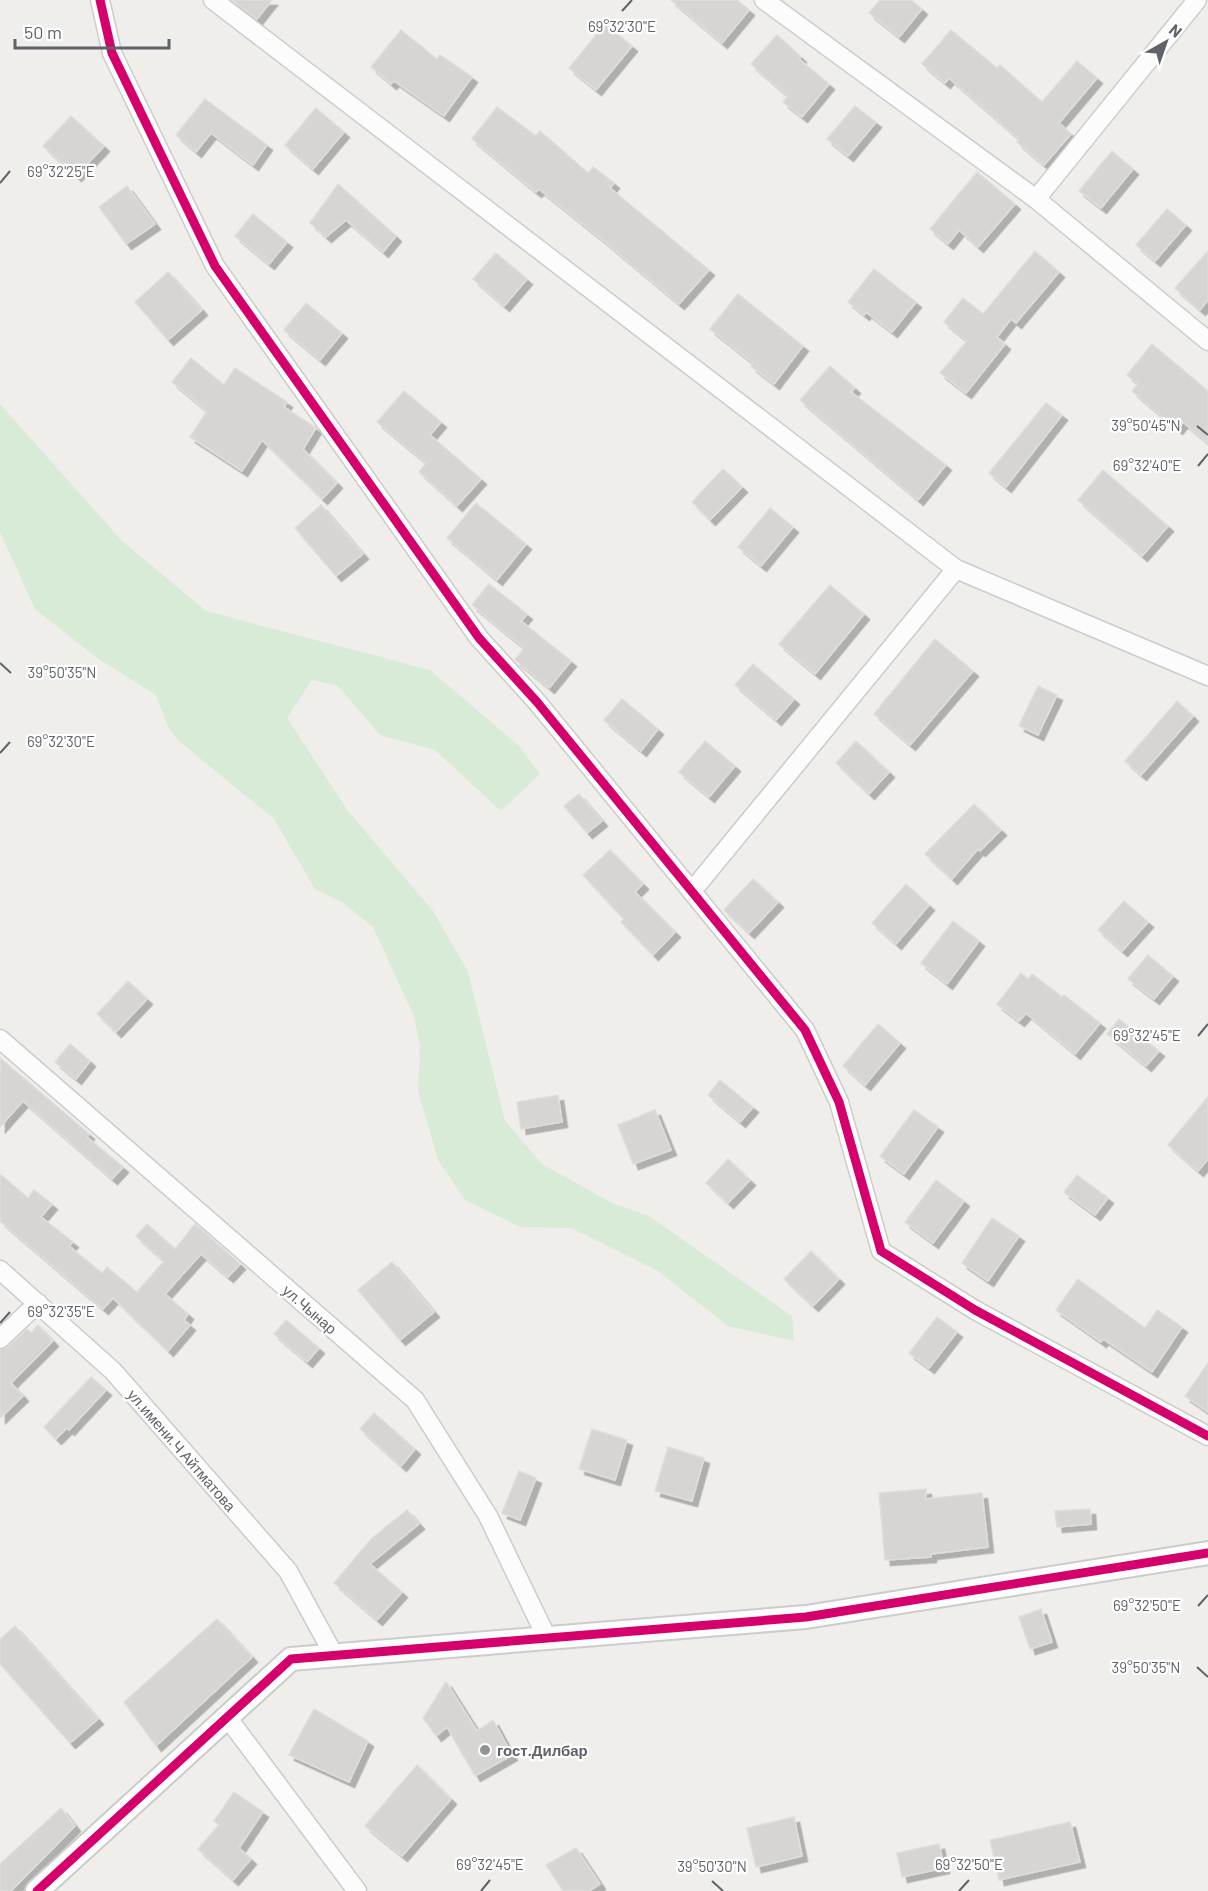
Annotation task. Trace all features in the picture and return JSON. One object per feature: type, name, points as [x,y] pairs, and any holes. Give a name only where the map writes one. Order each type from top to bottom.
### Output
[{"type":"street","points":[[100,0],[112,53],[214,266],[479,638],[537,702],[805,1030],[839,1102],[881,1251],[975,1310],[1208,1436]]},
{"type":"street","points":[[213,0],[956,569],[1208,676]]},
{"type":"street","points":[[764,0],[1036,200],[1208,341]]},
{"type":"street","points":[[1036,200],[1197,0]]},
{"type":"street","points":[[692,891],[956,569]]},
{"type":"street","name":"ул.Чынар","points":[[0,1039],[415,1400],[488,1516],[547,1638]]},
{"type":"street","name":"ул.имени.Ч Айтматова","points":[[0,1270],[113,1371],[288,1571],[334,1655]]},
{"type":"street","points":[[0,1339],[38,1303]]},
{"type":"street","points":[[37,1891],[291,1659],[806,1617],[1208,1553]]},
{"type":"street","points":[[227,1718],[357,1891]]},
{"type":"green space","points":[[0,404],[122,541],[206,611],[430,670],[519,746],[540,774],[501,811],[435,750],[380,735],[338,686],[312,680],[287,718],[348,811],[433,911],[468,972],[505,1121],[542,1164],[612,1203],[649,1216],[792,1316],[794,1341],[728,1326],[658,1271],[571,1228],[520,1227],[465,1200],[438,1160],[418,1091],[420,1047],[414,1016],[373,927],[342,902],[315,889],[274,819],[179,741],[169,729],[156,695],[97,658],[35,609],[0,532]]},
{"type":"building","points":[[232,0],[272,0],[257,19]]},
{"type":"building","points":[[671,0],[737,0],[749,10],[722,43]]},
{"type":"building","points":[[880,0],[911,0],[922,9],[899,37],[869,13]]},
{"type":"building","points":[[605,24],[632,46],[596,90],[569,68]]},
{"type":"building","points":[[401,30],[437,59],[440,55],[472,77],[444,116],[394,81],[391,84],[371,67]]},
{"type":"building","points":[[951,30],[997,68],[1000,65],[1042,102],[1077,61],[1097,78],[1059,123],[1071,134],[1044,165],[1017,142],[1019,139],[949,78],[945,83],[922,64]]},
{"type":"building","points":[[777,35],[801,57],[799,59],[829,84],[802,117],[783,102],[788,96],[751,64]]},
{"type":"building","points":[[205,99],[267,145],[253,165],[211,133],[196,152],[176,135]]},
{"type":"building","points":[[855,106],[876,122],[848,156],[827,139]]},
{"type":"building","points":[[497,107],[536,136],[540,131],[588,173],[593,167],[614,183],[610,188],[709,270],[679,304],[539,189],[536,192],[472,139]]},
{"type":"building","points":[[316,108],[344,132],[313,169],[285,145]]},
{"type":"building","points":[[71,116],[104,146],[76,176],[43,146]]},
{"type":"building","points":[[1112,151],[1133,169],[1101,208],[1079,191]]},
{"type":"building","points":[[977,172],[1015,204],[978,247],[959,230],[948,244],[930,229]]},
{"type":"building","points":[[338,184],[396,236],[383,252],[346,220],[326,237],[310,223]]},
{"type":"building","points":[[127,186],[155,224],[126,244],[99,207]]},
{"type":"building","points":[[1167,209],[1186,225],[1155,261],[1136,245]]},
{"type":"building","points":[[253,214],[287,242],[269,264],[235,236]]},
{"type":"building","points":[[1035,251],[1059,272],[1016,323],[1011,319],[997,337],[1005,344],[966,393],[940,373],[967,341],[944,322],[963,298],[983,314]]},
{"type":"building","points":[[1208,251],[1208,300],[1200,310],[1175,288]]},
{"type":"building","points":[[496,253],[527,279],[504,306],[473,279]]},
{"type":"building","points":[[874,269],[916,302],[892,332],[866,312],[864,315],[848,302]]},
{"type":"building","points":[[168,272],[202,310],[168,340],[135,302]]},
{"type":"building","points":[[738,294],[803,346],[774,384],[751,366],[753,363],[710,329]]},
{"type":"building","points":[[306,303],[342,333],[320,360],[284,330]]},
{"type":"building","points":[[1152,344],[1208,391],[1208,443],[1183,422],[1177,429],[1132,391],[1138,384],[1127,375]]},
{"type":"building","points":[[191,358],[224,385],[235,368],[287,402],[284,407],[316,428],[303,449],[337,483],[322,499],[262,440],[242,471],[190,437],[207,411],[172,382]]},
{"type":"building","points":[[830,366],[855,388],[851,392],[946,465],[918,500],[800,400]]},
{"type":"building","points":[[404,391],[441,422],[430,435],[481,479],[457,506],[419,472],[426,463],[377,422]]},
{"type":"building","points":[[1046,403],[1062,415],[1006,487],[989,473]]},
{"type":"building","points":[[723,469],[742,487],[710,520],[692,502]]},
{"type":"building","points":[[1103,470],[1168,526],[1142,556],[1078,500]]},
{"type":"building","points":[[476,503],[526,544],[497,580],[447,538]]},
{"type":"building","points":[[321,505],[363,554],[336,576],[295,528]]},
{"type":"building","points":[[770,508],[793,527],[761,566],[738,547]]},
{"type":"building","points":[[489,584],[527,614],[521,621],[571,661],[549,688],[515,660],[524,648],[472,605]]},
{"type":"building","points":[[830,585],[864,614],[815,674],[779,644]]},
{"type":"building","points":[[935,639],[973,671],[910,745],[874,714]]},
{"type":"building","points":[[753,664],[794,699],[776,720],[735,685]]},
{"type":"building","points":[[1038,686],[1057,695],[1038,735],[1019,726]]},
{"type":"building","points":[[622,699],[658,729],[641,751],[604,720]]},
{"type":"building","points":[[1177,701],[1193,716],[1141,775],[1125,761]]},
{"type":"building","points":[[705,741],[735,766],[709,797],[679,772]]},
{"type":"building","points":[[856,741],[889,772],[869,794],[836,763]]},
{"type":"building","points":[[579,794],[602,821],[587,833],[564,806]]},
{"type":"building","points":[[974,804],[1001,830],[980,851],[978,849],[952,879],[925,854]]},
{"type":"building","points":[[610,850],[643,884],[635,892],[675,932],[653,955],[621,922],[624,919],[583,875]]},
{"type":"building","points":[[753,879],[778,902],[749,933],[724,910]]},
{"type":"building","points":[[906,884],[929,905],[896,944],[872,923]]},
{"type":"building","points":[[1124,901],[1148,922],[1122,951],[1098,930]]},
{"type":"building","points":[[953,921],[979,941],[947,984],[921,963]]},
{"type":"building","points":[[1148,955],[1173,976],[1154,999],[1128,979]]},
{"type":"building","points":[[1021,973],[1028,979],[1032,974],[1100,1023],[1075,1054],[1026,1013],[1019,1021],[997,1004]]},
{"type":"building","points":[[128,981],[147,999],[116,1032],[97,1014]]},
{"type":"building","points":[[1119,1019],[1159,1051],[1146,1066],[1107,1034]]},
{"type":"building","points":[[878,1024],[900,1043],[865,1085],[843,1066]]},
{"type":"building","points":[[70,1044],[90,1061],[76,1079],[55,1062]]},
{"type":"building","points":[[0,1058],[89,1134],[87,1137],[123,1167],[112,1179],[23,1101],[0,1127]]},
{"type":"building","points":[[720,1080],[753,1107],[740,1122],[708,1095]]},
{"type":"building","points":[[558,1095],[562,1122],[521,1129],[517,1102]]},
{"type":"building","points":[[1208,1097],[1208,1159],[1198,1171],[1168,1145]]},
{"type":"building","points":[[655,1110],[671,1150],[633,1164],[618,1125]]},
{"type":"building","points":[[914,1110],[938,1127],[904,1174],[880,1156]]},
{"type":"building","points":[[728,1159],[750,1180],[728,1203],[706,1183]]},
{"type":"building","points":[[0,1174],[28,1198],[34,1190],[52,1204],[41,1217],[73,1242],[69,1246],[102,1273],[107,1267],[137,1292],[164,1261],[136,1236],[147,1224],[175,1249],[195,1224],[240,1264],[228,1277],[201,1254],[165,1294],[188,1314],[184,1320],[190,1325],[168,1351],[113,1298],[103,1309],[0,1221]]},
{"type":"building","points":[[1077,1175],[1108,1198],[1095,1215],[1064,1192]]},
{"type":"building","points":[[936,1180],[964,1201],[933,1243],[905,1222]]},
{"type":"building","points":[[992,1218],[1019,1236],[988,1281],[962,1263]]},
{"type":"building","points":[[811,1251],[839,1279],[813,1306],[784,1279]]},
{"type":"building","points":[[392,1262],[434,1312],[400,1340],[358,1290]]},
{"type":"building","points":[[1078,1279],[1145,1328],[1157,1310],[1182,1327],[1152,1372],[1103,1339],[1101,1342],[1056,1310]]},
{"type":"building","points":[[937,1317],[957,1332],[929,1368],[909,1353]]},
{"type":"building","points":[[286,1320],[319,1348],[307,1362],[274,1334]]},
{"type":"building","points":[[38,1325],[53,1341],[11,1383],[23,1396],[0,1418],[0,1350],[8,1347],[27,1329],[31,1333]]},
{"type":"building","points":[[1208,1363],[1208,1412],[1185,1396]]},
{"type":"building","points":[[91,1377],[106,1390],[69,1430],[67,1428],[56,1439],[44,1427]]},
{"type":"building","points":[[374,1413],[415,1449],[401,1466],[360,1429]]},
{"type":"building","points":[[592,1429],[627,1440],[615,1480],[579,1469]]},
{"type":"building","points":[[668,1447],[704,1458],[692,1501],[655,1491]]},
{"type":"building","points":[[519,1471],[536,1478],[520,1520],[502,1513]]},
{"type":"building","points":[[926,1489],[926,1499],[982,1493],[988,1547],[931,1554],[931,1557],[885,1560],[879,1493]]},
{"type":"building","points":[[1090,1509],[1091,1524],[1057,1527],[1055,1511]]},
{"type":"building","points":[[407,1510],[419,1524],[370,1564],[402,1592],[377,1620],[334,1583],[371,1539]]},
{"type":"building","points":[[1041,1609],[1052,1642],[1030,1649],[1019,1617]]},
{"type":"building","points":[[217,1619],[252,1657],[156,1746],[124,1702]]},
{"type":"building","points":[[15,1626],[98,1719],[70,1743],[0,1664],[0,1639]]},
{"type":"building","points":[[446,1682],[477,1731],[493,1720],[512,1755],[475,1776],[447,1727],[436,1736],[423,1718]]},
{"type":"building","points":[[314,1709],[368,1741],[349,1782],[289,1755]]},
{"type":"building","points":[[417,1765],[451,1799],[402,1856],[365,1826]]},
{"type":"building","points":[[234,1792],[263,1812],[239,1848],[251,1859],[233,1880],[198,1849],[219,1825],[214,1821]]},
{"type":"building","points":[[61,1808],[75,1826],[11,1891],[0,1891],[0,1864]]},
{"type":"building","points":[[794,1817],[802,1856],[756,1867],[747,1828]]},
{"type":"building","points":[[1070,1822],[1080,1862],[999,1880],[990,1840]]},
{"type":"building","points":[[939,1844],[944,1868],[902,1877],[897,1853]]},
{"type":"building","points":[[576,1848],[600,1884],[589,1891],[563,1891],[546,1865]]},
{"type":"cycle path","points":[[100,0],[112,53],[215,266],[479,638],[537,702],[805,1030],[839,1102],[881,1251],[975,1310],[1208,1436]]},
{"type":"cycle path","points":[[37,1891],[291,1659],[806,1617],[1208,1553]]},
{"type":"place","name":"гост.Дилбар","points":[[485,1750]]}]
